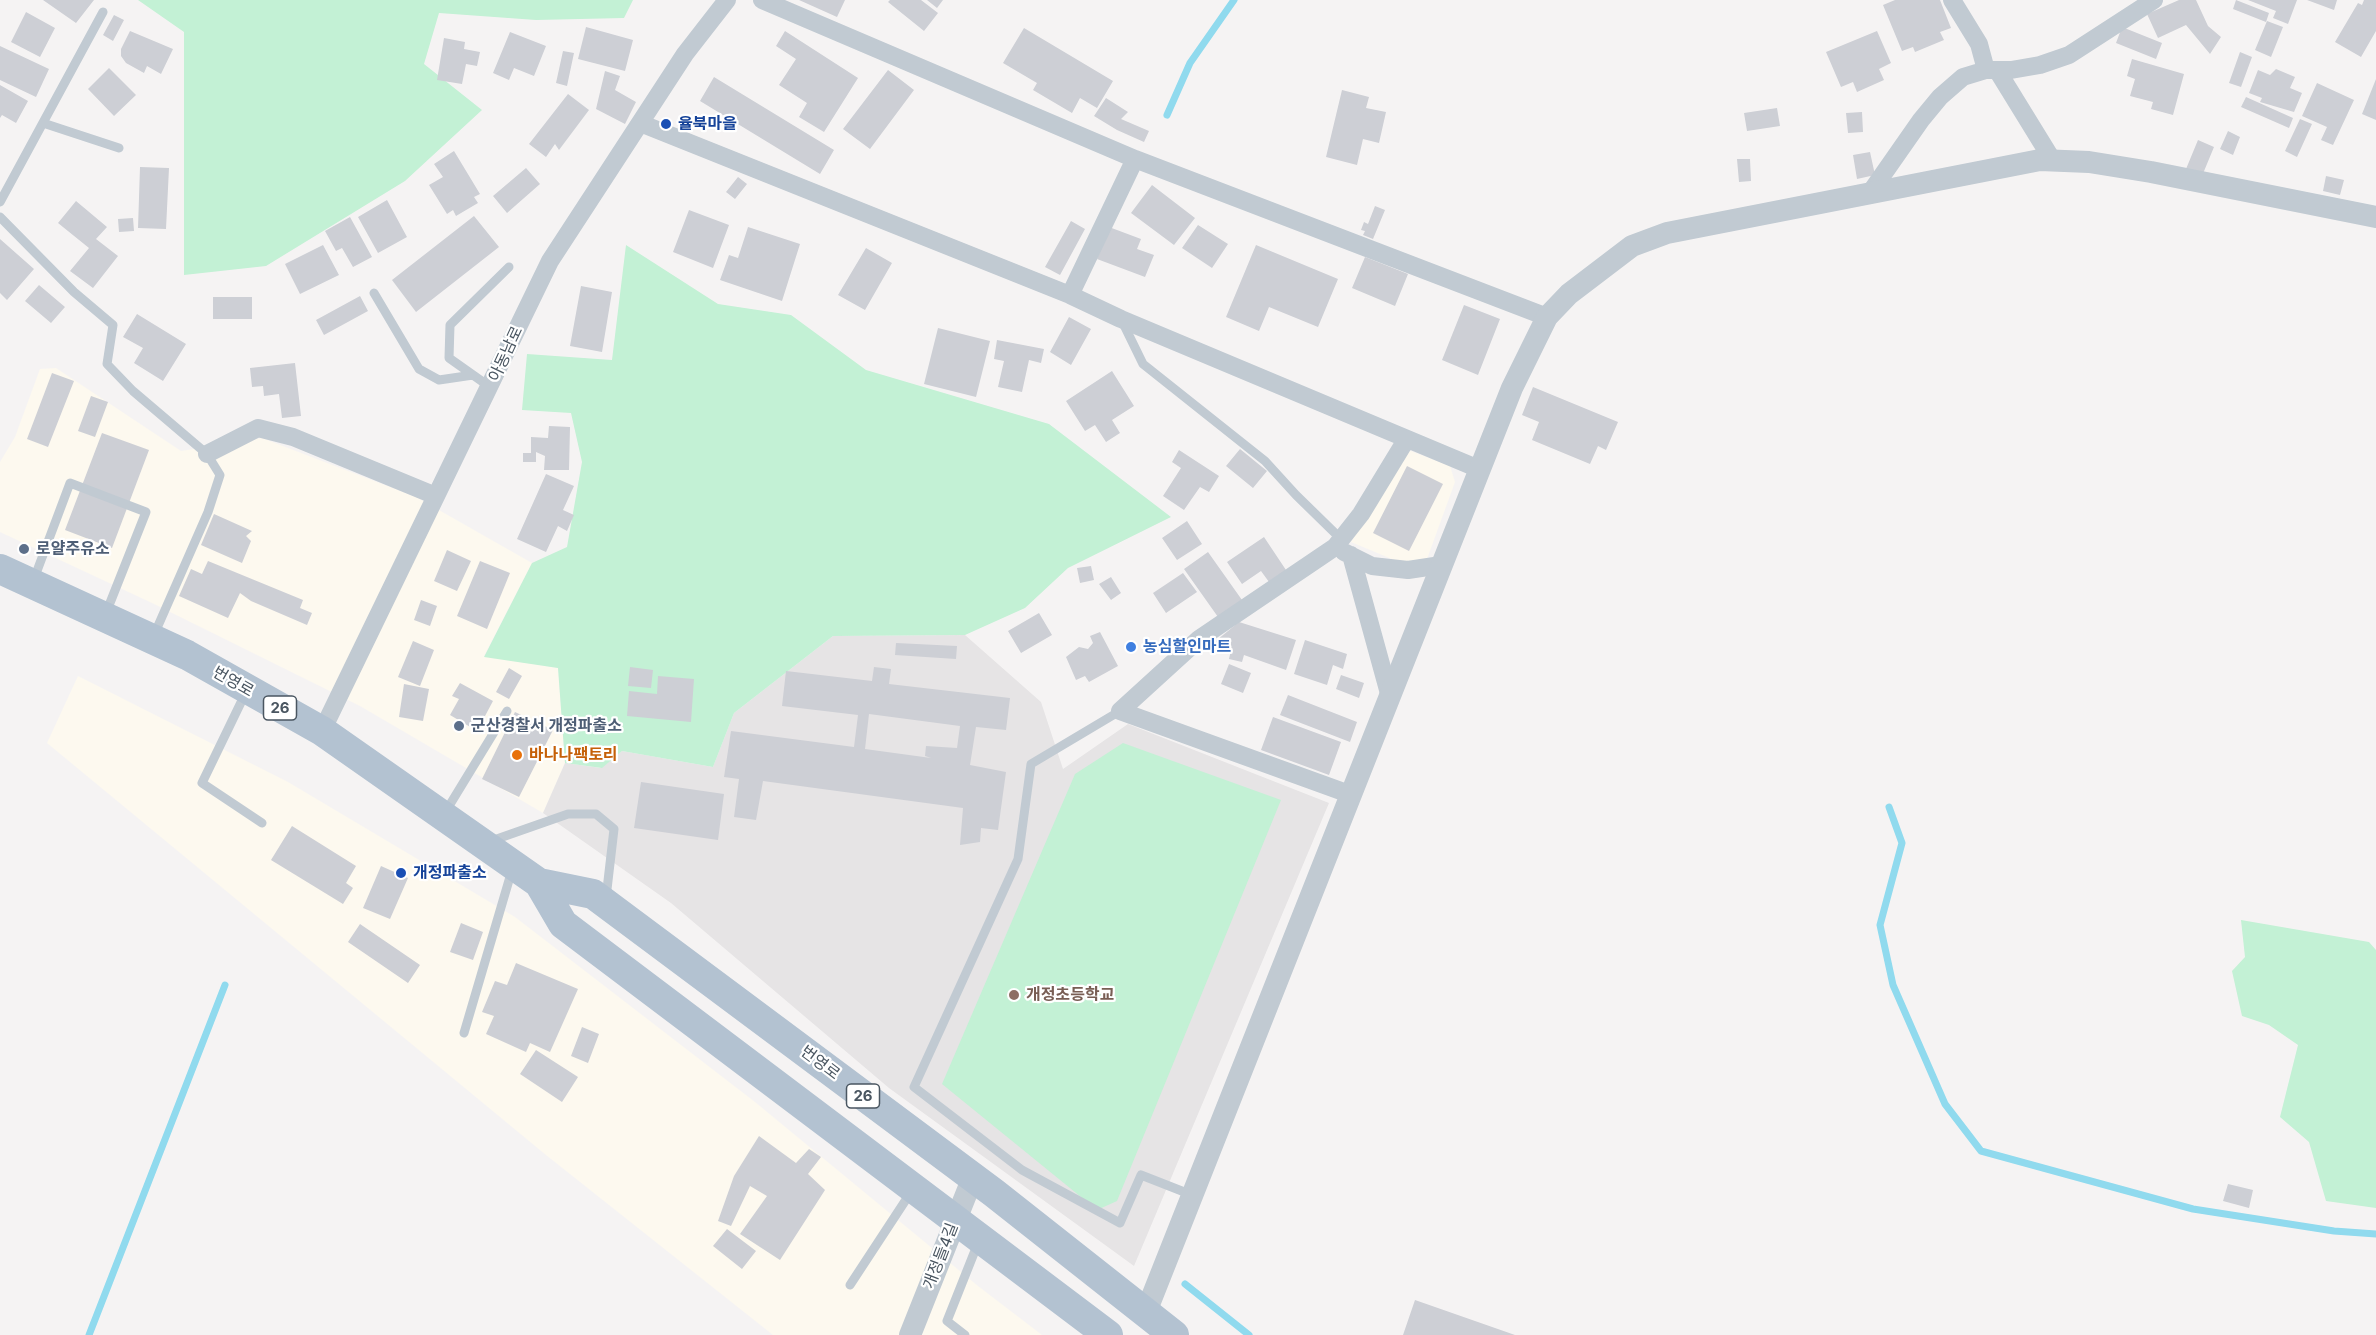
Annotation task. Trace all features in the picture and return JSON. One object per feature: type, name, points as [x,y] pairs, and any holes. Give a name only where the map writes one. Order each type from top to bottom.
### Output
[{"type":"main road","name":"번영로","points":[[0,569],[187,655],[322,731],[539,883],[593,894],[973,1177],[1174,1335]]},
{"type":"main road","name":"번영로","points":[[539,883],[564,924],[1108,1335]]},
{"type":"street","name":"아동남로","points":[[322,731],[550,261],[685,54],[727,0]]},
{"type":"street","points":[[762,0],[1135,159],[1547,317]]},
{"type":"street","points":[[1952,0],[1979,44],[1991,70],[2053,161]]},
{"type":"street","points":[[1870,193],[1921,120],[1963,77],[1991,70],[2011,70],[2040,65],[2069,55],[2154,0]]},
{"type":"street","points":[[640,123],[1070,295],[1121,320],[1479,469]]},
{"type":"street","points":[[1070,295],[1135,159]]},
{"type":"street","points":[[1146,1312],[1479,469],[1520,372],[1547,317],[1569,294],[1632,246],[1668,233],[2040,160],[2089,162],[2151,172],[2376,217]]},
{"type":"street","points":[[207,454],[258,428],[293,437],[436,496]]},
{"type":"street","points":[[1352,795],[1120,711],[1199,639],[1342,547],[1406,440]]},
{"type":"street","points":[[1342,547],[1372,566],[1408,570],[1441,565]]},
{"type":"street","points":[[1342,547],[1390,697]]},
{"type":"street","name":"개정들4길","points":[[910,1335],[973,1177]]},
{"type":"lane","points":[[0,202],[103,12]]},
{"type":"lane","points":[[43,123],[119,148]]},
{"type":"lane","points":[[0,217],[74,292],[113,325],[107,364],[133,391],[207,454],[220,475],[208,512],[152,639]]},
{"type":"lane","points":[[490,387],[449,358],[450,325],[509,267]]},
{"type":"lane","points":[[374,293],[419,369],[439,380],[473,375]]},
{"type":"lane","points":[[1121,320],[1143,364],[1265,461],[1342,547]]},
{"type":"lane","points":[[32,584],[70,483],[146,512],[104,618]]},
{"type":"lane","points":[[247,690],[202,783],[262,823]]},
{"type":"lane","points":[[443,816],[507,711]]},
{"type":"lane","points":[[1120,711],[1031,764],[1018,859],[914,1087],[1022,1170],[1120,1223],[1141,1175],[1192,1195]]},
{"type":"lane","points":[[483,844],[568,814],[596,814],[614,829],[605,903]]},
{"type":"lane","points":[[464,1033],[513,865]]},
{"type":"lane","points":[[850,1285],[914,1187]]},
{"type":"lane","points":[[965,1335],[947,1321],[980,1238]]},
{"type":"shaded area","points":[[56,368],[181,451],[262,438],[416,497],[532,563],[484,656],[558,668],[565,763],[543,813],[360,706],[152,603],[0,532],[0,462],[15,437],[40,369]]},
{"type":"shaded area","points":[[1408,450],[1450,466],[1455,482],[1427,559],[1399,562],[1351,542]]},
{"type":"shaded area","name":"개정초등학교","points":[[965,635],[1041,702],[1063,769],[1128,724],[1329,803],[1134,1266],[889,1088],[671,903],[543,813],[565,763],[601,768],[622,751],[713,767],[734,713],[833,636]]},
{"type":"shaded area","points":[[78,676],[288,782],[515,917],[755,1102],[978,1286],[1042,1335],[773,1335],[546,1155],[47,743]]},
{"type":"green space","points":[[138,0],[633,0],[624,18],[536,20],[439,13],[424,64],[482,110],[405,181],[266,266],[184,275],[184,32]]},
{"type":"green space","points":[[626,245],[718,304],[791,315],[866,370],[1049,424],[1171,517],[1068,568],[1025,608],[965,635],[833,636],[734,713],[713,767],[622,751],[602,768],[565,763],[558,668],[484,657],[532,563],[567,547],[582,462],[571,413],[522,410],[527,354],[612,360]]},
{"type":"green space","points":[[1123,743],[1281,800],[1117,1201],[1097,1210],[942,1084],[1075,774]]},
{"type":"green space","points":[[2241,920],[2369,942],[2376,950],[2376,1208],[2326,1201],[2309,1142],[2280,1117],[2298,1045],[2269,1025],[2242,1016],[2232,971],[2245,957]]},
{"type":"building","points":[[43,0],[94,0],[76,23]]},
{"type":"building","points":[[799,0],[845,0],[837,17]]},
{"type":"building","points":[[890,0],[921,0],[938,13],[924,31],[888,2]]},
{"type":"building","points":[[927,0],[943,0],[937,8]]},
{"type":"building","points":[[1895,0],[1940,0],[1951,28],[1940,32],[1944,40],[1915,52],[1913,47],[1902,51],[1883,5]]},
{"type":"building","points":[[2179,0],[2196,0],[2208,26],[2221,37],[2210,54],[2186,25],[2158,38],[2147,14]]},
{"type":"building","points":[[2236,0],[2269,13],[2266,22],[2233,9]]},
{"type":"building","points":[[2248,0],[2297,0],[2288,24],[2273,18],[2276,11]]},
{"type":"building","points":[[2307,0],[2337,0],[2334,10]]},
{"type":"building","points":[[2364,0],[2376,0],[2376,31],[2361,57],[2335,42],[2358,3],[2362,5]]},
{"type":"building","points":[[26,12],[55,28],[40,57],[11,42]]},
{"type":"building","points":[[114,15],[124,20],[113,41],[103,35]]},
{"type":"building","points":[[2267,21],[2283,27],[2271,57],[2255,50]]},
{"type":"building","points":[[586,27],[633,40],[625,71],[578,59]]},
{"type":"building","points":[[2122,27],[2162,43],[2156,59],[2116,43]]},
{"type":"building","points":[[1024,28],[1113,81],[1097,108],[1080,98],[1072,113],[1033,90],[1037,83],[1003,63]]},
{"type":"building","points":[[130,31],[173,49],[161,74],[147,66],[144,73],[126,63],[121,56],[121,49]]},
{"type":"building","points":[[785,31],[858,78],[824,132],[799,117],[807,103],[779,85],[796,59],[776,46]]},
{"type":"building","points":[[1877,31],[1891,63],[1879,69],[1884,80],[1857,92],[1853,82],[1841,87],[1826,52]]},
{"type":"building","points":[[510,32],[546,46],[534,76],[514,68],[509,80],[493,73]]},
{"type":"building","points":[[444,38],[465,42],[464,49],[480,52],[477,66],[466,64],[462,84],[437,80]]},
{"type":"building","points":[[0,46],[49,69],[36,97],[0,80]]},
{"type":"building","points":[[563,51],[574,53],[567,86],[556,83]]},
{"type":"building","points":[[2240,52],[2252,57],[2241,87],[2229,83]]},
{"type":"building","points":[[2132,59],[2184,74],[2173,115],[2151,109],[2153,102],[2130,96],[2135,79],[2127,76]]},
{"type":"building","points":[[109,68],[136,95],[114,116],[88,89]]},
{"type":"building","points":[[2276,69],[2295,77],[2290,88],[2302,93],[2294,112],[2260,102],[2262,98],[2249,93],[2258,70],[2270,75]]},
{"type":"building","points":[[888,70],[914,90],[870,149],[843,129]]},
{"type":"building","points":[[605,71],[620,76],[615,90],[636,102],[625,124],[596,109]]},
{"type":"building","points":[[714,77],[834,150],[820,174],[700,101]]},
{"type":"building","points":[[2376,79],[2376,120],[2362,114]]},
{"type":"building","points":[[2317,83],[2354,100],[2333,145],[2321,140],[2327,127],[2302,116]]},
{"type":"building","points":[[0,85],[28,101],[16,123],[2,115],[0,118]]},
{"type":"building","points":[[1342,90],[1369,97],[1366,108],[1386,112],[1379,143],[1363,139],[1357,165],[1326,157]]},
{"type":"building","points":[[568,94],[589,110],[559,150],[555,144],[546,157],[529,144]]},
{"type":"building","points":[[2246,97],[2293,118],[2289,128],[2241,107]]},
{"type":"building","points":[[1106,98],[1128,112],[1121,119],[1149,131],[1144,142],[1117,130],[1094,116]]},
{"type":"building","points":[[1777,108],[1780,126],[1747,131],[1744,113]]},
{"type":"building","points":[[1862,112],[1863,132],[1848,133],[1846,113]]},
{"type":"building","points":[[2300,119],[2312,124],[2297,157],[2285,151]]},
{"type":"building","points":[[2228,131],[2240,137],[2233,155],[2220,149]]},
{"type":"building","points":[[2198,140],[2214,147],[2202,176],[2186,169]]},
{"type":"building","points":[[454,151],[480,194],[474,197],[478,203],[456,216],[453,210],[447,214],[429,185],[443,177],[434,164]]},
{"type":"building","points":[[1870,152],[1875,175],[1857,179],[1853,155]]},
{"type":"building","points":[[1737,159],[1750,159],[1751,181],[1739,182]]},
{"type":"building","points":[[140,167],[169,168],[166,229],[138,228]]},
{"type":"building","points":[[526,168],[540,184],[507,213],[493,196]]},
{"type":"building","points":[[2326,176],[2344,180],[2340,195],[2323,191]]},
{"type":"building","points":[[738,177],[747,184],[735,199],[726,192]]},
{"type":"building","points":[[1152,185],[1195,218],[1174,245],[1131,213]]},
{"type":"building","points":[[387,200],[407,237],[378,253],[358,217]]},
{"type":"building","points":[[76,201],[107,227],[96,239],[118,256],[93,288],[70,271],[89,248],[58,223]]},
{"type":"building","points":[[1375,206],[1385,210],[1373,239],[1363,235],[1365,231],[1361,230],[1364,222],[1368,224]]},
{"type":"building","points":[[689,210],[729,225],[713,268],[673,252]]},
{"type":"building","points":[[474,216],[499,247],[416,312],[392,280]]},
{"type":"building","points":[[350,217],[372,257],[353,267],[342,248],[336,251],[325,231]]},
{"type":"building","points":[[133,218],[134,231],[119,232],[118,219]]},
{"type":"building","points":[[1071,221],[1085,229],[1060,275],[1045,267]]},
{"type":"building","points":[[1198,225],[1228,244],[1212,268],[1182,248]]},
{"type":"building","points":[[748,227],[800,244],[782,301],[720,280],[729,255],[738,258]]},
{"type":"building","points":[[1109,227],[1141,239],[1137,249],[1154,255],[1145,277],[1097,259]]},
{"type":"building","points":[[0,239],[34,269],[7,300],[0,293]]},
{"type":"building","points":[[323,245],[339,275],[300,294],[285,264]]},
{"type":"building","points":[[1256,245],[1338,279],[1318,327],[1269,307],[1259,331],[1226,317]]},
{"type":"building","points":[[866,248],[892,263],[865,310],[838,295]]},
{"type":"building","points":[[1365,257],[1408,274],[1395,306],[1352,288]]},
{"type":"building","points":[[39,285],[65,307],[51,323],[25,301]]},
{"type":"building","points":[[581,286],[612,292],[602,352],[570,346]]},
{"type":"building","points":[[360,296],[368,311],[324,335],[316,320]]},
{"type":"building","points":[[213,297],[252,297],[252,319],[213,319]]},
{"type":"building","points":[[1464,305],[1500,319],[1478,375],[1442,360]]},
{"type":"building","points":[[137,314],[186,344],[163,381],[134,363],[143,348],[123,337]]},
{"type":"building","points":[[1069,317],[1091,329],[1071,365],[1050,352]]},
{"type":"building","points":[[938,328],[990,341],[976,397],[924,384]]},
{"type":"building","points":[[997,340],[1044,349],[1041,363],[1029,360],[1022,392],[998,387],[1004,361],[994,359]]},
{"type":"building","points":[[295,363],[301,416],[282,418],[279,394],[264,396],[263,386],[252,387],[250,368]]},
{"type":"building","points":[[1112,371],[1134,406],[1112,420],[1120,433],[1106,442],[1095,425],[1085,431],[1066,401]]},
{"type":"building","points":[[52,373],[74,381],[48,447],[27,439]]},
{"type":"building","points":[[1533,387],[1618,422],[1606,450],[1598,446],[1590,464],[1532,440],[1539,422],[1522,415]]},
{"type":"building","points":[[91,396],[108,402],[95,437],[78,431]]},
{"type":"building","points":[[549,426],[570,427],[569,470],[544,470],[545,456],[536,452],[536,462],[523,462],[523,453],[531,453],[531,437],[548,438]]},
{"type":"building","points":[[102,433],[149,450],[112,548],[65,530]]},
{"type":"building","points":[[1240,449],[1267,471],[1253,488],[1226,466]]},
{"type":"building","points":[[1179,450],[1219,476],[1209,492],[1200,487],[1184,510],[1163,496],[1181,468],[1172,462]]},
{"type":"building","points":[[1407,466],[1443,484],[1409,551],[1373,533]]},
{"type":"building","points":[[546,474],[574,486],[563,510],[574,515],[567,531],[558,526],[546,552],[517,539]]},
{"type":"building","points":[[214,514],[252,531],[246,536],[251,541],[242,563],[201,545]]},
{"type":"building","points":[[1187,521],[1202,544],[1177,560],[1162,538]]},
{"type":"building","points":[[1264,537],[1286,570],[1269,582],[1261,571],[1242,584],[1227,562]]},
{"type":"building","points":[[447,550],[471,561],[457,591],[434,581]]},
{"type":"building","points":[[1208,552],[1242,600],[1218,617],[1184,569]]},
{"type":"building","points":[[208,561],[303,600],[300,608],[312,613],[307,625],[251,601],[240,593],[228,618],[179,596],[191,569],[202,574]]},
{"type":"building","points":[[480,561],[510,573],[487,629],[457,616]]},
{"type":"building","points":[[1091,566],[1094,580],[1080,583],[1077,568]]},
{"type":"building","points":[[1183,573],[1197,592],[1166,613],[1153,593]]},
{"type":"building","points":[[1111,577],[1121,593],[1111,600],[1099,584]]},
{"type":"building","points":[[421,600],[437,606],[430,626],[414,620]]},
{"type":"building","points":[[1039,613],[1052,635],[1021,653],[1008,631]]},
{"type":"building","points":[[1239,622],[1296,640],[1286,670],[1244,655],[1242,662],[1229,659],[1231,650],[1212,644]]},
{"type":"building","points":[[1100,632],[1118,666],[1089,682],[1085,676],[1076,680],[1066,657],[1079,647],[1088,649],[1093,643],[1090,636]]},
{"type":"building","points":[[1305,640],[1347,654],[1343,669],[1333,665],[1327,685],[1294,674]]},
{"type":"building","points":[[413,641],[434,650],[420,686],[398,677]]},
{"type":"building","points":[[896,643],[957,646],[956,659],[895,655]]},
{"type":"building","points":[[1229,664],[1251,673],[1243,693],[1221,684]]},
{"type":"building","points":[[630,667],[653,670],[651,688],[628,686]]},
{"type":"building","points":[[874,667],[891,669],[889,684],[1010,698],[1006,730],[976,727],[970,765],[1006,772],[998,830],[981,828],[980,842],[960,845],[963,808],[763,781],[756,820],[734,817],[739,779],[724,777],[731,731],[854,747],[858,715],[782,706],[786,671],[872,681]],"holes":[[[869,714],[960,726],[957,748],[926,746],[925,756],[931,758],[865,749]]]},
{"type":"building","points":[[509,668],[522,676],[509,699],[496,692]]},
{"type":"building","points":[[1341,675],[1364,683],[1359,698],[1336,689]]},
{"type":"building","points":[[658,676],[694,679],[691,722],[627,716],[629,691],[657,694]]},
{"type":"building","points":[[460,683],[493,701],[477,731],[450,715],[459,699],[452,696]]},
{"type":"building","points":[[404,684],[429,689],[423,721],[399,717]]},
{"type":"building","points":[[1288,695],[1357,722],[1350,742],[1280,715]]},
{"type":"building","name":"바나나팩토리","points":[[515,712],[553,730],[519,797],[482,779]]},
{"type":"building","points":[[1273,717],[1341,742],[1329,775],[1261,750]]},
{"type":"building","points":[[641,782],[724,794],[718,840],[634,828]]},
{"type":"building","points":[[292,826],[356,866],[346,883],[353,888],[343,904],[271,860]]},
{"type":"building","points":[[381,866],[408,878],[390,919],[363,908]]},
{"type":"building","points":[[461,923],[483,932],[473,960],[450,952]]},
{"type":"building","points":[[360,924],[420,965],[408,983],[348,942]]},
{"type":"building","points":[[516,963],[578,989],[550,1052],[530,1043],[526,1052],[486,1034],[494,1016],[482,1012],[495,981],[507,985]]},
{"type":"building","points":[[582,1027],[599,1034],[588,1063],[571,1056]]},
{"type":"building","points":[[536,1050],[578,1077],[562,1102],[520,1074]]},
{"type":"building","points":[[759,1136],[796,1163],[809,1149],[821,1157],[808,1174],[825,1190],[780,1260],[740,1234],[767,1196],[750,1186],[731,1226],[718,1221],[734,1176]]},
{"type":"building","points":[[2228,1184],[2253,1190],[2249,1208],[2223,1201]]},
{"type":"building","points":[[727,1229],[756,1251],[742,1269],[713,1246]]},
{"type":"building","points":[[1415,1300],[1515,1335],[1403,1335]]},
{"type":"waterway","points":[[1167,115],[1190,63],[1234,0]]},
{"type":"waterway","points":[[1889,807],[1902,843],[1880,925],[1893,985],[1945,1104],[1981,1151],[2193,1209],[2334,1231],[2376,1234]]},
{"type":"waterway","points":[[89,1335],[225,985]]},
{"type":"waterway","points":[[1185,1284],[1249,1335]]},
{"type":"place","name":"율북마을","points":[[666,124]]},
{"type":"place","name":"로얄주유소","points":[[24,549]]},
{"type":"place","name":"농심할인마트","points":[[1131,647]]},
{"type":"place","name":"군산경찰서 개정파출소","points":[[459,726]]},
{"type":"place","name":"바나나팩토리","points":[[517,755]]},
{"type":"place","name":"개정파출소","points":[[401,873]]},
{"type":"place","name":"개정초등학교","points":[[1014,995]]}]
